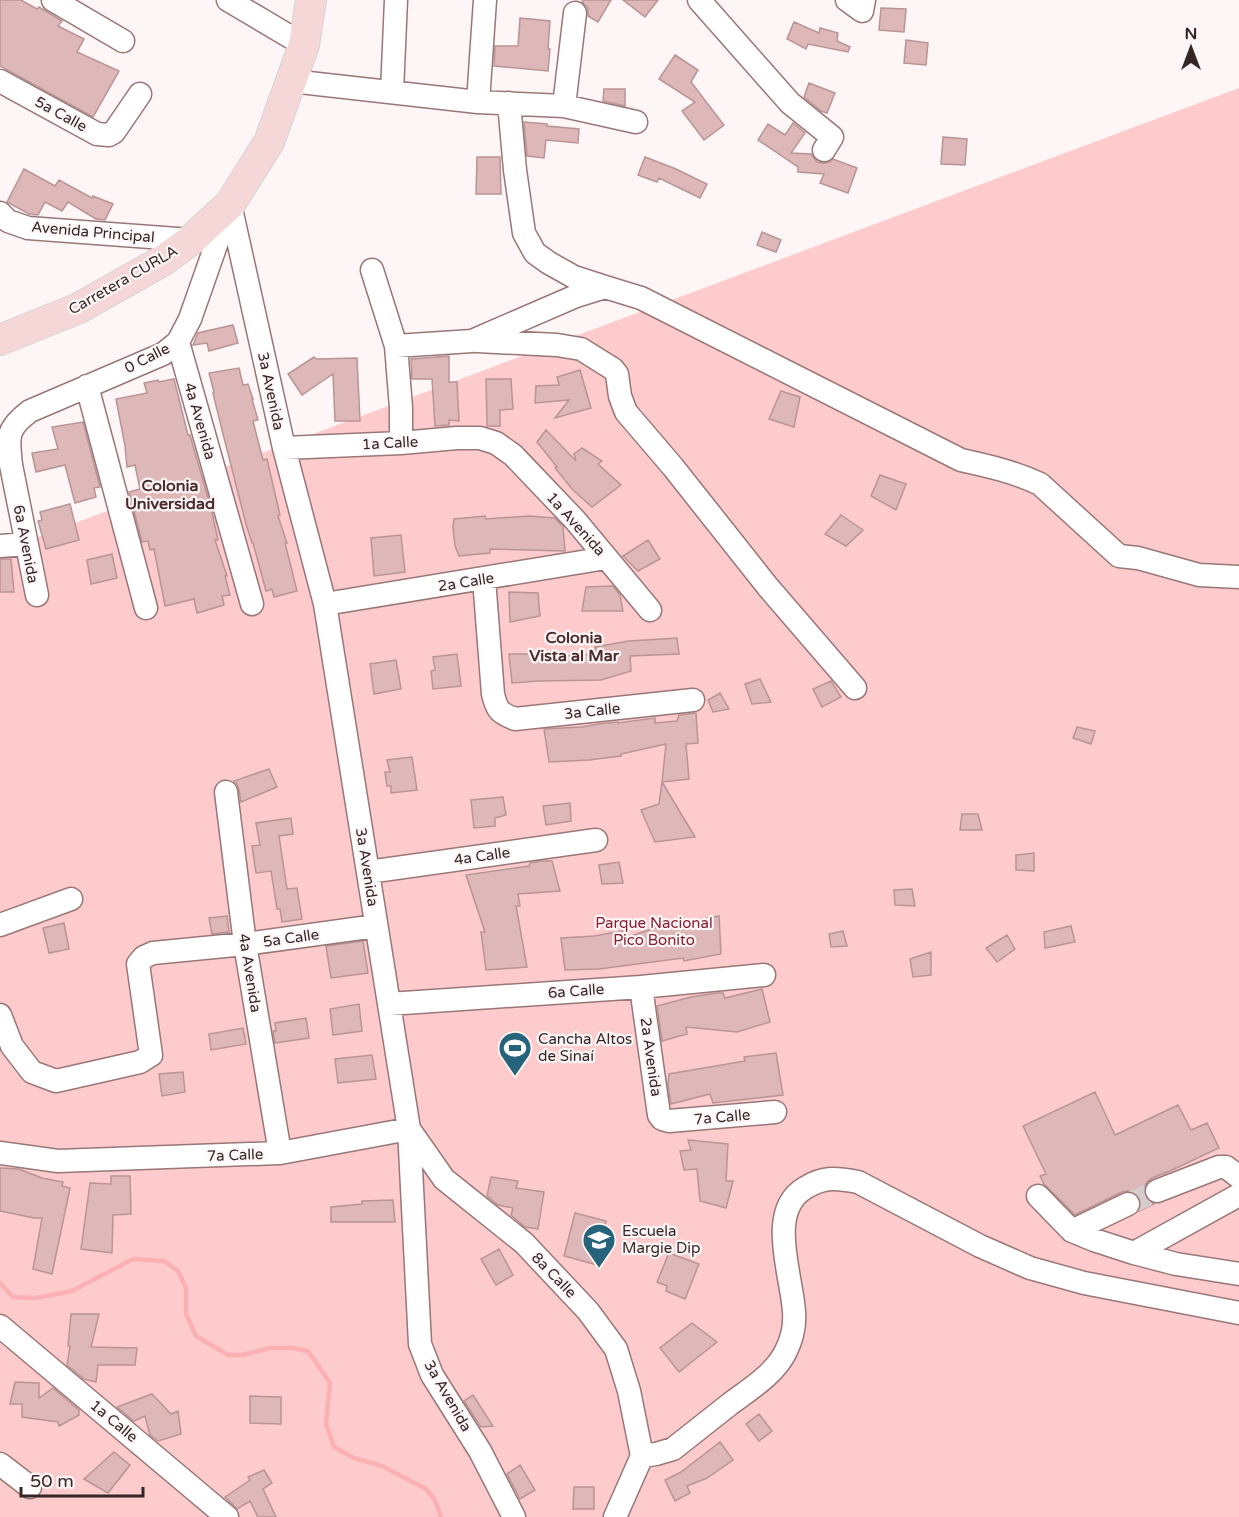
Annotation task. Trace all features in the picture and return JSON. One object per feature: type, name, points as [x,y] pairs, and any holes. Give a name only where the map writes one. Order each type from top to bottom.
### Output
[{"type":"main road","name":"Carretera CURLA","points":[[0,339],[79,308],[164,260],[191,240],[230,204],[269,142],[304,45],[311,0]]},
{"type":"street","points":[[53,0],[123,41]]},
{"type":"street","points":[[228,0],[304,45]]},
{"type":"street","points":[[392,92],[396,0]]},
{"type":"street","points":[[478,102],[485,0]]},
{"type":"street","points":[[699,0],[790,103],[832,137],[824,150]]},
{"type":"street","points":[[847,0],[862,10],[864,0]]},
{"type":"street","points":[[564,106],[575,14]]},
{"type":"street","name":"5a Calle","points":[[0,81],[97,134],[108,135],[114,132],[140,94]]},
{"type":"street","points":[[291,81],[478,102],[564,106],[636,122]]},
{"type":"street","points":[[510,103],[515,170],[524,233],[535,253],[549,263],[574,277],[641,298],[961,460],[1025,477],[1040,484],[1119,556],[1138,558],[1199,575],[1239,577]]},
{"type":"street","name":"0 Calle","points":[[15,422],[30,411],[163,354],[178,342],[190,319],[230,204]]},
{"type":"street","name":"3a Avenida","points":[[230,204],[284,448],[325,604],[409,1129],[420,1344],[432,1375],[480,1451],[514,1517]]},
{"type":"street","name":"Avenida Principal","points":[[0,213],[8,221],[28,228],[191,240]]},
{"type":"street","points":[[372,270],[396,346],[401,442]]},
{"type":"street","points":[[472,341],[576,296],[605,287]]},
{"type":"street","points":[[396,346],[472,341],[556,345],[581,349],[613,369],[617,374],[620,396],[626,412],[673,467],[768,587],[855,688]]},
{"type":"street","name":"4a Avenida","points":[[178,342],[252,604]]},
{"type":"street","points":[[87,386],[146,608]]},
{"type":"street","name":"6a Avenida","points":[[15,422],[10,433],[11,465],[37,595]]},
{"type":"street","name":"1a Calle","points":[[284,448],[458,438],[480,438],[496,443]]},
{"type":"street","name":"1a Avenida","points":[[496,443],[513,455],[575,520],[650,610]]},
{"type":"street","points":[[0,546],[26,544]]},
{"type":"street","name":"2a Calle","points":[[325,604],[606,558]]},
{"type":"street","name":"3a Calle","points":[[484,579],[493,694],[496,706],[502,713],[515,719],[693,700]]},
{"type":"street","name":"4a Avenida","points":[[226,792],[245,944],[280,1153]]},
{"type":"street","name":"4a Calle","points":[[368,872],[596,840]]},
{"type":"street","points":[[0,925],[71,899]]},
{"type":"street","name":"5a Calle","points":[[0,1015],[12,1046],[32,1072],[56,1081],[140,1062],[151,1055],[138,964],[144,957],[153,953],[245,944],[376,926]]},
{"type":"street","name":"6a Calle","points":[[388,1004],[640,987],[764,975]]},
{"type":"street","name":"2a Avenida","points":[[640,987],[659,1115],[662,1119],[669,1121]]},
{"type":"street","name":"7a Calle","points":[[669,1121],[776,1112]]},
{"type":"street","name":"7a Calle","points":[[0,1153],[58,1161],[280,1153],[409,1129]]},
{"type":"street","name":"8a Calle","points":[[409,1129],[444,1179],[524,1243],[588,1311],[616,1350],[629,1391],[642,1456]]},
{"type":"street","points":[[1157,1191],[1219,1167],[1226,1167],[1239,1177]]},
{"type":"street","points":[[615,1517],[642,1456],[672,1449],[762,1380],[786,1352],[793,1333],[795,1314],[784,1238],[784,1218],[790,1203],[800,1191],[816,1181],[836,1178],[858,1182],[980,1246],[1030,1268],[1084,1283],[1239,1313]]},
{"type":"street","points":[[1134,1253],[1239,1195]]},
{"type":"street","points":[[1038,1196],[1072,1231],[1094,1240],[1176,1264],[1239,1274]]},
{"type":"street","points":[[1072,1231],[1128,1204]]},
{"type":"street","name":"1a Calle","points":[[0,1326],[227,1517]]},
{"type":"street","points":[[0,1464],[30,1487]]},
{"type":"green space","name":"Parque Nacional Pico Bonito","points":[[1239,88],[1239,1517],[0,1517],[0,551]]},
{"type":"building","points":[[0,0],[21,0],[37,9],[39,7],[62,21],[58,26],[84,39],[77,52],[119,71],[93,117],[0,66]]},
{"type":"building","points":[[583,0],[611,0],[598,22],[588,16],[588,8],[582,2]]},
{"type":"building","points":[[623,0],[658,0],[645,17]]},
{"type":"building","points":[[881,8],[906,9],[904,32],[879,30]]},
{"type":"building","points":[[520,18],[550,21],[548,71],[494,66],[495,46],[518,46]]},
{"type":"building","points":[[794,22],[819,33],[820,28],[838,33],[837,41],[850,47],[848,52],[808,44],[806,49],[787,39]]},
{"type":"building","points":[[906,40],[928,43],[926,65],[904,63]]},
{"type":"building","points":[[675,55],[698,70],[691,82],[724,125],[704,140],[682,111],[695,102],[659,79]]},
{"type":"building","points":[[809,83],[835,93],[827,113],[804,97]]},
{"type":"building","points":[[604,89],[625,89],[625,106],[603,101]]},
{"type":"building","points":[[524,122],[579,129],[578,143],[546,140],[544,158],[527,156]]},
{"type":"building","points":[[793,123],[805,133],[791,153],[811,154],[817,162],[824,163],[833,159],[857,168],[848,193],[820,183],[824,174],[798,172],[798,167],[758,140],[768,124],[785,135]]},
{"type":"building","points":[[943,137],[967,139],[965,165],[941,164]]},
{"type":"building","points":[[477,157],[500,157],[501,194],[476,194]]},
{"type":"building","points":[[645,157],[707,184],[700,198],[659,178],[657,182],[638,175]]},
{"type":"building","points":[[24,169],[55,186],[59,180],[92,198],[93,196],[113,204],[105,220],[96,219],[68,202],[62,211],[45,202],[38,215],[29,214],[7,202]]},
{"type":"building","points":[[762,232],[781,240],[776,252],[757,245]]},
{"type":"building","points":[[233,325],[238,343],[209,351],[207,343],[193,345],[198,333]]},
{"type":"building","points":[[449,356],[449,382],[457,382],[459,421],[449,420],[449,425],[435,426],[432,379],[412,379],[411,359]]},
{"type":"building","points":[[314,357],[316,359],[357,358],[360,421],[335,421],[333,374],[302,395],[288,374]]},
{"type":"building","points":[[239,368],[243,385],[248,384],[253,399],[258,420],[253,421],[263,460],[267,459],[280,515],[278,516],[287,543],[285,543],[297,591],[274,597],[272,589],[266,591],[246,524],[209,373]]},
{"type":"building","points":[[580,370],[591,408],[555,418],[569,400],[535,403],[536,386],[559,385],[557,377]]},
{"type":"building","points":[[174,379],[188,435],[190,435],[211,508],[218,540],[215,540],[227,576],[225,576],[230,595],[222,596],[224,605],[197,613],[194,599],[165,606],[154,549],[150,550],[148,541],[142,542],[129,492],[140,489],[135,465],[127,467],[116,399],[147,393],[144,383]]},
{"type":"building","points":[[486,379],[511,379],[513,409],[500,410],[500,426],[487,426]]},
{"type":"building","points":[[781,391],[800,397],[794,427],[769,419]]},
{"type":"building","points":[[83,422],[100,487],[94,488],[96,497],[75,503],[65,465],[36,472],[32,453],[58,449],[52,427]]},
{"type":"building","points":[[546,430],[576,461],[574,454],[582,448],[602,461],[598,464],[621,485],[592,507],[573,490],[537,442]]},
{"type":"building","points":[[880,475],[906,484],[896,510],[871,496]]},
{"type":"building","points":[[70,504],[79,540],[46,549],[38,521],[42,520],[40,512]]},
{"type":"building","points":[[841,515],[863,530],[846,546],[825,534]]},
{"type":"building","points":[[485,516],[486,519],[529,516],[555,518],[563,527],[565,551],[490,549],[490,553],[459,556],[455,546],[454,519]]},
{"type":"building","points":[[401,535],[405,572],[374,576],[371,538]]},
{"type":"building","points":[[648,540],[660,559],[638,571],[623,556]]},
{"type":"building","points":[[112,554],[117,578],[91,584],[87,560]]},
{"type":"building","points":[[0,559],[11,559],[14,592],[0,592]]},
{"type":"building","points":[[613,586],[620,595],[623,611],[582,611],[586,587]]},
{"type":"building","points":[[509,592],[538,593],[540,616],[510,622]]},
{"type":"building","points":[[677,638],[679,654],[630,656],[631,671],[601,680],[512,683],[509,654],[538,654],[538,658],[595,654],[595,647],[629,641]]},
{"type":"building","points":[[457,654],[461,686],[433,689],[431,671],[435,670],[433,657]]},
{"type":"building","points":[[396,660],[401,689],[374,694],[370,664]]},
{"type":"building","points":[[760,679],[771,702],[752,704],[745,684]]},
{"type":"building","points":[[831,681],[841,697],[822,707],[813,689]]},
{"type":"building","points":[[720,693],[729,709],[713,712],[708,700]]},
{"type":"building","points":[[696,713],[698,743],[686,744],[689,779],[662,782],[666,744],[621,754],[621,756],[549,762],[544,729],[655,718],[655,723],[677,721],[679,715]]},
{"type":"building","points":[[1077,727],[1095,731],[1091,744],[1073,738]]},
{"type":"building","points":[[412,757],[417,790],[391,793],[391,786],[387,786],[385,772],[390,772],[387,760]]},
{"type":"building","points":[[269,769],[277,787],[241,802],[237,784],[234,781]]},
{"type":"building","points":[[662,782],[695,837],[655,842],[641,810],[659,804]]},
{"type":"building","points":[[503,797],[506,815],[495,818],[495,826],[474,828],[471,800]]},
{"type":"building","points":[[570,803],[571,821],[546,825],[543,806]]},
{"type":"building","points":[[962,814],[978,814],[982,830],[960,830]]},
{"type":"building","points":[[291,818],[293,834],[279,836],[287,889],[297,888],[302,919],[282,922],[280,909],[277,909],[271,871],[256,873],[252,846],[260,845],[256,823]]},
{"type":"building","points":[[1034,853],[1034,871],[1016,870],[1016,855]]},
{"type":"building","points":[[552,861],[560,891],[518,894],[520,906],[516,906],[527,967],[486,970],[481,932],[485,932],[466,875],[529,866],[530,863]]},
{"type":"building","points":[[619,862],[623,883],[602,884],[599,865]]},
{"type":"building","points":[[912,889],[915,906],[895,905],[894,890]]},
{"type":"building","points":[[227,916],[229,932],[212,934],[209,918]]},
{"type":"building","points":[[719,916],[721,954],[684,961],[683,958],[599,969],[565,970],[561,938],[594,936],[626,930],[628,937],[672,922],[672,925]]},
{"type":"building","points":[[64,923],[69,949],[49,953],[43,928]]},
{"type":"building","points":[[1071,926],[1075,942],[1045,948],[1044,932]]},
{"type":"building","points":[[843,931],[847,946],[831,947],[829,934]]},
{"type":"building","points":[[1007,935],[1015,949],[997,962],[986,948]]},
{"type":"building","points":[[363,941],[368,973],[331,978],[326,946]]},
{"type":"building","points":[[931,952],[931,975],[913,977],[910,959]]},
{"type":"building","points":[[762,989],[770,1022],[737,1032],[686,1027],[687,1034],[662,1041],[657,1006],[691,997],[723,993],[725,998]]},
{"type":"building","points":[[359,1004],[362,1031],[333,1035],[330,1009]]},
{"type":"building","points":[[306,1018],[309,1038],[275,1043],[273,1031],[276,1031],[275,1023]]},
{"type":"building","points":[[243,1028],[246,1044],[211,1050],[209,1034]]},
{"type":"building","points":[[776,1053],[783,1095],[713,1103],[710,1094],[671,1104],[669,1074],[745,1061],[744,1057]]},
{"type":"building","points":[[372,1055],[376,1079],[338,1083],[335,1059]]},
{"type":"building","points":[[183,1072],[185,1092],[162,1096],[159,1074]]},
{"type":"building","points":[[1095,1092],[1115,1135],[1178,1105],[1191,1130],[1207,1123],[1219,1148],[1152,1178],[1144,1188],[1144,1195],[1154,1204],[1139,1211],[1140,1198],[1128,1191],[1075,1215],[1044,1184],[1040,1176],[1046,1174],[1023,1126]]},
{"type":"building","points":[[688,1140],[728,1144],[726,1181],[733,1181],[726,1208],[700,1201],[697,1169],[684,1170],[680,1151],[691,1150]]},
{"type":"building","points":[[0,1168],[19,1169],[42,1178],[63,1182],[62,1186],[70,1188],[52,1274],[33,1269],[42,1218],[0,1211]]},
{"type":"building","points":[[111,1176],[130,1176],[131,1214],[113,1215],[112,1253],[81,1249],[90,1183],[111,1184]]},
{"type":"building","points":[[491,1177],[518,1181],[516,1188],[544,1192],[538,1229],[525,1227],[511,1215],[513,1208],[498,1205],[487,1196]]},
{"type":"building","points":[[393,1200],[395,1222],[331,1222],[331,1207],[362,1204],[362,1201]]},
{"type":"building","points":[[575,1213],[606,1221],[594,1264],[564,1256]]},
{"type":"building","points":[[499,1249],[513,1275],[496,1285],[481,1259]]},
{"type":"building","points":[[669,1253],[699,1264],[685,1299],[666,1291],[667,1286],[657,1282]]},
{"type":"building","points":[[71,1314],[99,1314],[91,1347],[137,1348],[135,1365],[98,1365],[96,1382],[84,1379],[67,1365]]},
{"type":"building","points":[[692,1323],[717,1342],[679,1372],[660,1348]]},
{"type":"building","points":[[15,1382],[39,1383],[39,1398],[53,1388],[79,1410],[79,1415],[59,1426],[58,1422],[22,1417],[22,1404],[10,1404]]},
{"type":"building","points":[[152,1394],[171,1414],[178,1411],[181,1434],[158,1441],[150,1435],[145,1416],[134,1421],[117,1407]]},
{"type":"building","points":[[473,1395],[493,1426],[481,1427],[464,1401]]},
{"type":"building","points":[[250,1396],[281,1397],[281,1424],[250,1423]]},
{"type":"building","points":[[759,1414],[772,1431],[759,1441],[746,1424]]},
{"type":"building","points":[[720,1442],[733,1460],[707,1478],[687,1486],[690,1493],[675,1501],[665,1480],[681,1472]]},
{"type":"building","points":[[114,1452],[130,1465],[108,1493],[84,1479]]},
{"type":"building","points":[[520,1465],[535,1490],[520,1499],[507,1474]]},
{"type":"building","points":[[264,1470],[272,1483],[263,1489],[276,1517],[258,1517],[250,1501],[237,1509],[225,1497],[250,1480],[248,1477]]},
{"type":"building","points":[[574,1487],[594,1487],[594,1509],[573,1509]]},
{"type":"waterway","points":[[0,1283],[13,1297],[36,1298],[72,1291],[133,1259],[164,1261],[178,1271],[186,1288],[186,1314],[196,1336],[228,1355],[243,1355],[270,1348],[308,1351],[330,1383],[326,1424],[334,1447],[354,1458],[382,1466],[426,1489],[435,1500],[441,1517]]},
{"type":"tunnel","points":[[1128,1204],[1157,1191]]},
{"type":"place","name":"Cancha Altos de Sinaí","points":[[515,1077]]},
{"type":"place","name":"Escuela Margie Dip","points":[[599,1269]]},
{"type":"district","name":"Colonia Universidad","points":[[170,494]]},
{"type":"district","name":"Colonia Vista al Mar","points":[[574,646]]}]
